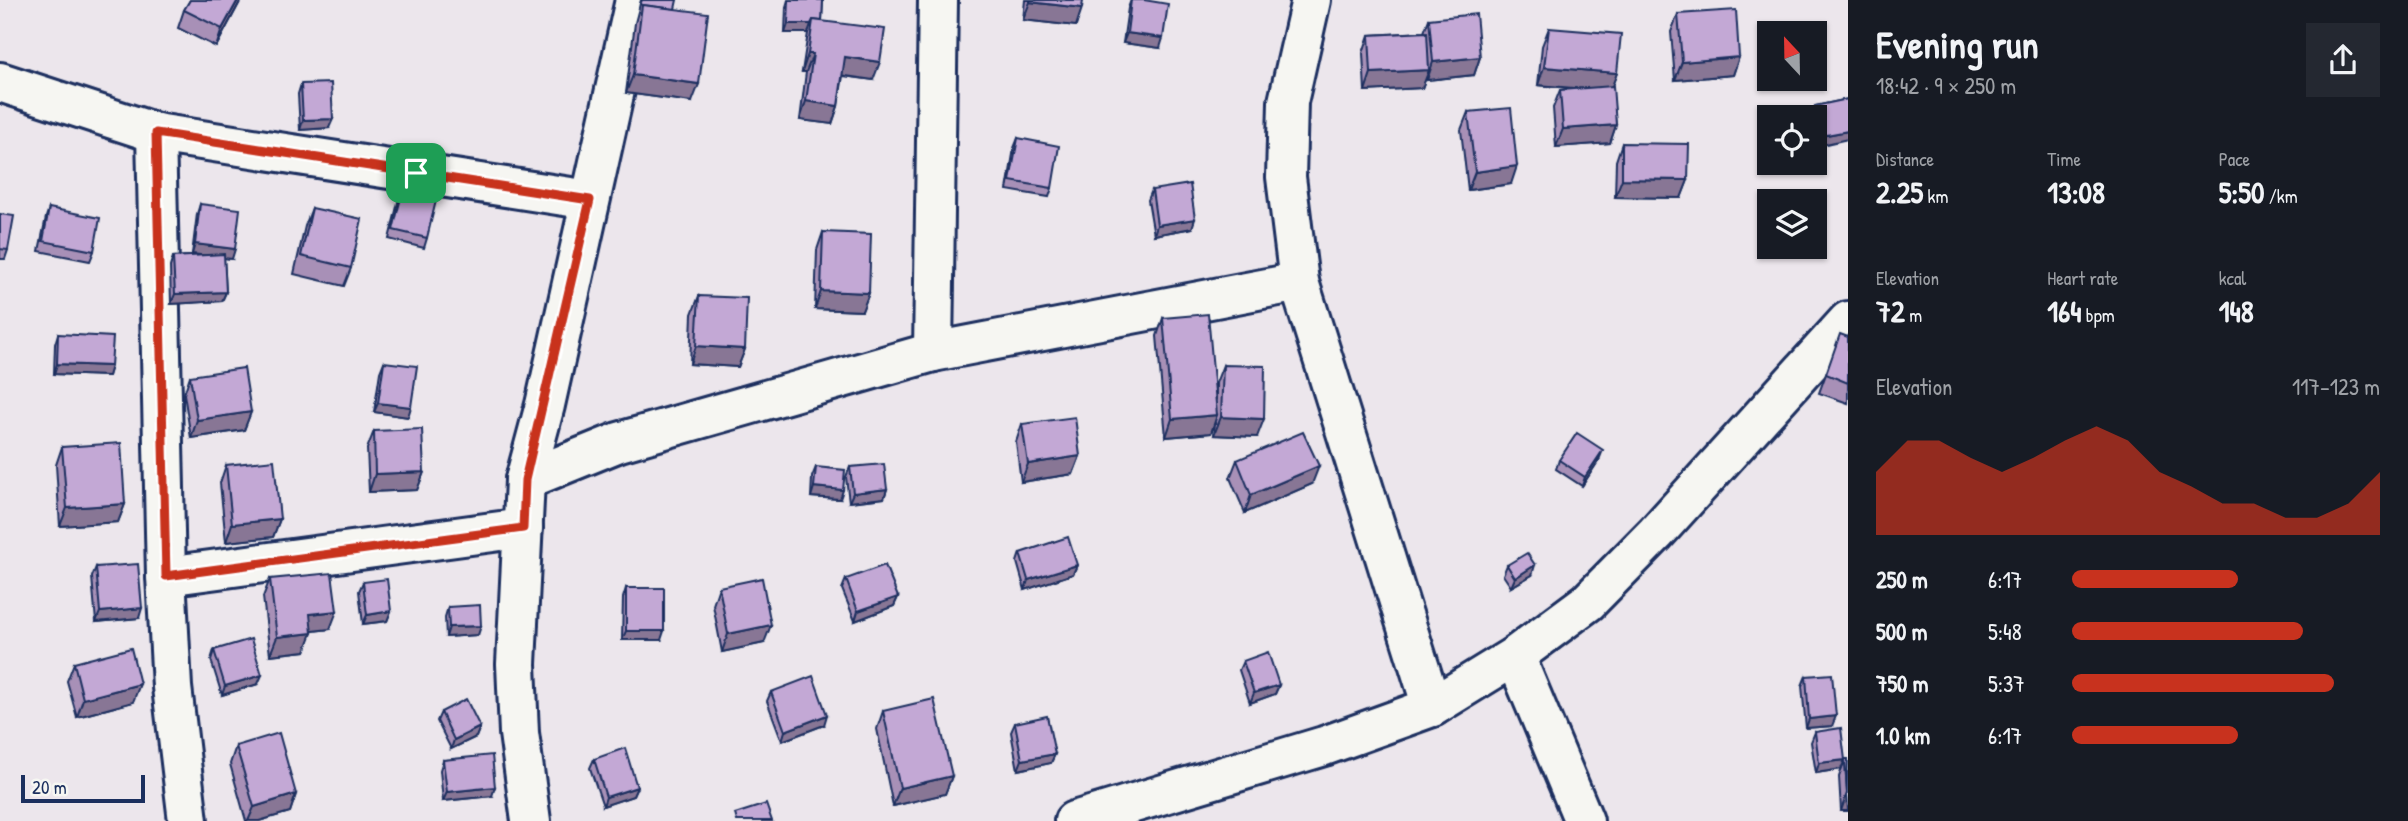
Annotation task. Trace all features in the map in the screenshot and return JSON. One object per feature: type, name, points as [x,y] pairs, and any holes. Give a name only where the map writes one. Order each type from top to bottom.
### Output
[{"type":"street","points":[[531,821],[519,733],[516,664],[525,480],[635,0]]},
{"type":"street","points":[[933,352],[938,0]]},
{"type":"street","points":[[1311,0],[1288,102],[1286,177],[1299,282],[1432,707]]},
{"type":"street","points":[[0,82],[156,133],[590,200]]},
{"type":"street","points":[[156,133],[166,576],[172,687],[188,821]]},
{"type":"street","points":[[525,480],[620,442],[933,352],[1299,282]]},
{"type":"street","points":[[1074,821],[1113,816],[1432,707],[1515,656],[1588,602],[1656,533],[1848,321]]},
{"type":"street","points":[[166,576],[523,528]]},
{"type":"street","points":[[1515,656],[1576,795],[1584,821]]},
{"type":"building","points":[[190,0],[238,0],[222,29],[184,10]]},
{"type":"building","points":[[642,0],[677,0],[675,9],[643,5],[640,4]]},
{"type":"building","points":[[789,0],[823,0],[822,21],[788,24]]},
{"type":"building","points":[[1030,0],[1083,0],[1082,8]]},
{"type":"building","points":[[1131,0],[1168,4],[1163,38],[1127,33]]},
{"type":"building","points":[[642,5],[708,13],[699,84],[633,75]]},
{"type":"building","points":[[1736,10],[1739,57],[1682,62],[1678,14]]},
{"type":"building","points":[[1476,14],[1480,57],[1433,62],[1429,19]]},
{"type":"building","points":[[813,20],[885,29],[880,62],[845,57],[838,106],[806,101],[813,54],[808,54]]},
{"type":"building","points":[[1549,28],[1621,34],[1617,73],[1544,67]]},
{"type":"building","points":[[1427,32],[1429,70],[1371,73],[1369,35]]},
{"type":"building","points":[[331,83],[333,119],[303,120],[301,84]]},
{"type":"building","points":[[1613,86],[1616,125],[1563,129],[1560,90]]},
{"type":"building","points":[[1848,99],[1848,131],[1827,135],[1827,105],[1820,105]]},
{"type":"building","points":[[1511,108],[1517,166],[1475,172],[1468,112]]},
{"type":"building","points":[[1018,138],[1059,146],[1052,188],[1010,181]]},
{"type":"building","points":[[1622,143],[1689,144],[1688,180],[1622,179]]},
{"type":"building","points":[[405,181],[439,188],[427,238],[393,230]]},
{"type":"building","points":[[1190,184],[1195,219],[1157,225],[1152,190]]},
{"type":"building","points":[[200,204],[240,209],[235,249],[195,244]]},
{"type":"building","points":[[49,208],[100,218],[94,251],[43,241]]},
{"type":"building","points":[[312,208],[362,219],[351,268],[301,256]]},
{"type":"building","points":[[0,214],[14,216],[8,250],[0,249]]},
{"type":"building","points":[[823,232],[871,234],[869,293],[821,291]]},
{"type":"building","points":[[224,254],[226,292],[175,294],[173,257]]},
{"type":"building","points":[[699,296],[747,298],[745,349],[696,346]]},
{"type":"building","points":[[1208,314],[1217,415],[1172,419],[1163,318]]},
{"type":"building","points":[[58,334],[113,337],[111,366],[57,364]]},
{"type":"building","points":[[1840,334],[1848,337],[1848,383],[1826,374]]},
{"type":"building","points":[[384,362],[417,366],[411,407],[378,403]]},
{"type":"building","points":[[1223,365],[1265,366],[1264,419],[1221,417]]},
{"type":"building","points":[[244,368],[251,412],[197,420],[190,376]]},
{"type":"building","points":[[1075,417],[1080,456],[1028,464],[1022,424]]},
{"type":"building","points":[[422,429],[424,472],[375,474],[374,431]]},
{"type":"building","points":[[1303,432],[1319,466],[1251,495],[1237,460]]},
{"type":"building","points":[[1577,433],[1603,450],[1585,477],[1559,460]]},
{"type":"building","points":[[121,443],[125,504],[67,508],[62,447]]},
{"type":"building","points":[[274,460],[280,519],[232,524],[226,465]]},
{"type":"building","points":[[884,464],[887,489],[853,493],[850,467]]},
{"type":"building","points":[[816,467],[845,470],[843,490],[814,487]]},
{"type":"building","points":[[1068,537],[1077,565],[1028,580],[1020,553]]},
{"type":"building","points":[[1527,553],[1535,565],[1515,578],[1507,565]]},
{"type":"building","points":[[138,564],[142,608],[100,612],[96,567]]},
{"type":"building","points":[[885,565],[898,597],[858,611],[846,579]]},
{"type":"building","points":[[332,573],[337,611],[310,614],[312,633],[277,637],[270,579]]},
{"type":"building","points":[[762,578],[771,625],[728,634],[719,587]]},
{"type":"building","points":[[387,579],[391,611],[367,615],[363,582]]},
{"type":"building","points":[[626,588],[664,588],[664,631],[626,631]]},
{"type":"building","points":[[480,605],[481,626],[449,627],[448,607]]},
{"type":"building","points":[[251,639],[262,675],[225,686],[214,650]]},
{"type":"building","points":[[131,648],[140,684],[83,699],[74,663]]},
{"type":"building","points":[[1268,652],[1279,685],[1254,693],[1243,661]]},
{"type":"building","points":[[1832,674],[1836,716],[1809,719],[1806,676]]},
{"type":"building","points":[[813,676],[827,715],[785,731],[771,692]]},
{"type":"building","points":[[466,699],[480,727],[454,740],[441,712]]},
{"type":"building","points":[[934,699],[952,776],[900,788],[883,711]]},
{"type":"building","points":[[1047,716],[1055,754],[1022,760],[1015,723]]},
{"type":"building","points":[[1841,728],[1845,760],[1819,763],[1815,732]]},
{"type":"building","points":[[279,733],[296,794],[254,807],[236,746]]},
{"type":"building","points":[[625,748],[637,787],[606,797],[594,759]]},
{"type":"building","points":[[492,755],[495,787],[447,792],[443,760]]},
{"type":"building","points":[[1845,759],[1848,759],[1847,793]]},
{"type":"building","points":[[766,804],[772,821],[737,821],[735,814]]},
{"type":"route","points":[[156,133],[416,173],[590,200],[545,405],[525,480],[523,528],[166,576],[156,133]]}]
